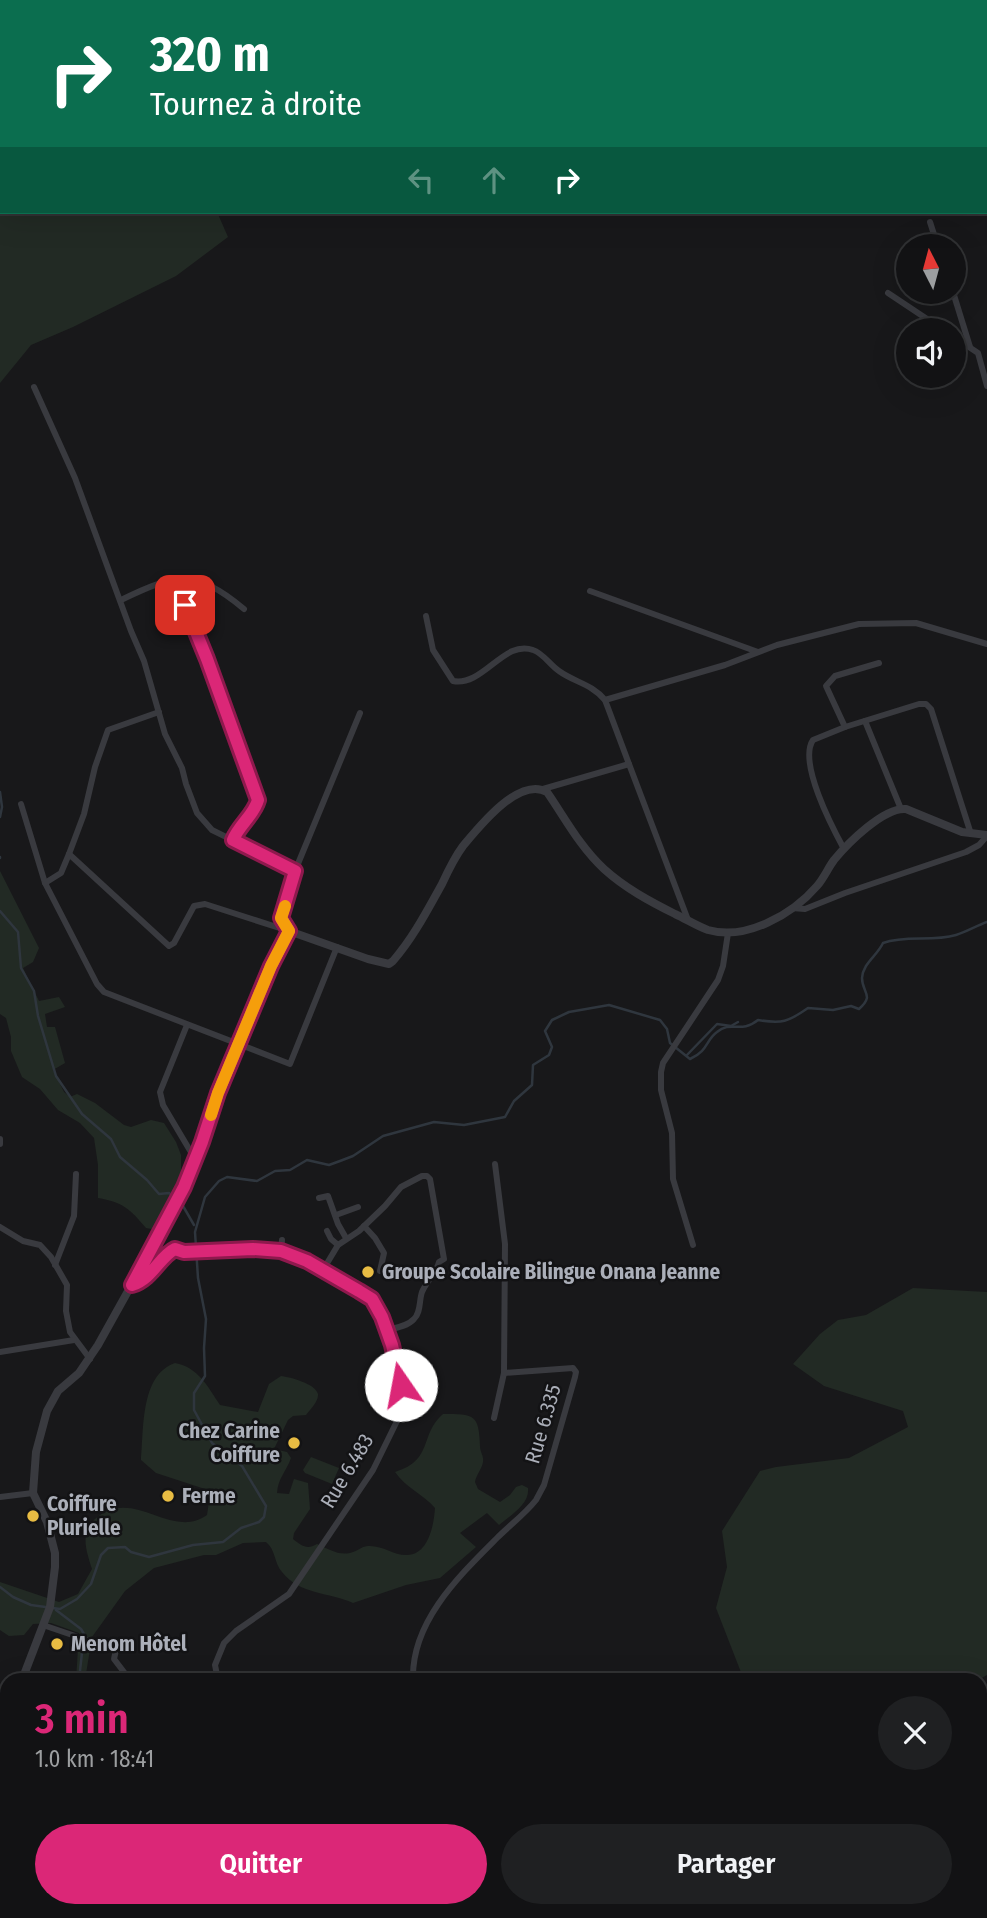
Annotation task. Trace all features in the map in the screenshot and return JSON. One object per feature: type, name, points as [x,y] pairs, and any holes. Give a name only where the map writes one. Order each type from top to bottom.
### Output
[{"type":"street","points":[[930,222],[934,234]]},
{"type":"street","points":[[888,293],[926,318]]},
{"type":"street","points":[[957,304],[970,348]]},
{"type":"street","points":[[966,345],[978,353],[987,386]]},
{"type":"street","points":[[978,353],[987,351]]},
{"type":"street","points":[[34,387],[75,478],[144,661],[165,734],[183,768],[186,785],[197,813],[212,830],[295,871]]},
{"type":"street","points":[[121,600],[154,584],[176,578],[198,580],[222,590],[244,609]]},
{"type":"street","points":[[176,578],[258,800],[233,840]]},
{"type":"street","points":[[590,591],[758,652]]},
{"type":"street","points":[[426,616],[433,650],[453,681],[461,682],[492,667],[509,653],[533,649],[559,671],[596,690],[605,700],[688,920]]},
{"type":"street","points":[[605,700],[758,652],[859,624],[916,623],[987,644]]},
{"type":"street","points":[[845,727],[826,686],[835,676],[879,663]]},
{"type":"street","points":[[844,849],[826,814],[809,763],[808,751],[813,740],[919,704],[926,704],[931,709],[971,834]]},
{"type":"street","points":[[45,883],[61,873],[84,814],[95,767],[108,730],[159,712]]},
{"type":"street","points":[[289,931],[281,918],[295,871],[360,713]]},
{"type":"street","points":[[865,721],[901,809]]},
{"type":"street","points":[[69,853],[169,946],[174,943],[194,906],[205,904],[389,964],[415,932],[462,847],[500,806],[527,789],[543,789],[629,764]]},
{"type":"street","points":[[543,789],[582,844],[603,868],[634,893],[706,929],[728,933],[768,921],[792,908],[816,887],[844,849],[875,822],[901,809],[971,834],[987,835]]},
{"type":"street","points":[[21,804],[45,883],[104,992],[288,1064],[292,1062],[337,947]]},
{"type":"street","points":[[792,908],[805,909],[845,892],[965,852],[979,845],[987,835]]},
{"type":"street","points":[[132,1285],[171,1214],[195,1159],[218,1093],[271,966],[289,931]]},
{"type":"street","points":[[693,1245],[673,1179],[673,1146],[661,1090],[661,1072],[663,1063],[718,980],[728,933]]},
{"type":"street","points":[[187,1025],[160,1092],[163,1105],[195,1159]]},
{"type":"street","points":[[494,1418],[504,1373],[505,1244],[495,1164]]},
{"type":"street","points":[[55,1265],[74,1216],[76,1174]]},
{"type":"street","points":[[323,1270],[338,1245],[385,1206],[401,1187],[422,1175],[430,1179],[444,1259],[439,1262],[437,1271],[430,1277],[422,1292],[417,1317],[411,1322],[387,1330]]},
{"type":"street","points":[[319,1198],[327,1196],[346,1238]]},
{"type":"street","points":[[336,1215],[358,1207]]},
{"type":"street","points":[[363,1226],[375,1238],[384,1253],[380,1271]]},
{"type":"street","points":[[0,1227],[23,1241],[40,1245],[55,1265],[67,1285],[67,1319],[74,1340],[90,1359]]},
{"type":"street","points":[[327,1231],[338,1245]]},
{"type":"street","points":[[281,1251],[282,1240]]},
{"type":"street","name":"Rue 6.483","points":[[33,1493],[36,1452],[47,1411],[58,1391],[79,1373],[90,1359],[132,1285],[141,1282],[161,1264],[170,1251],[281,1251],[323,1270],[372,1299],[387,1330],[401,1385],[402,1402],[398,1419],[373,1470],[289,1594],[236,1631],[224,1643],[215,1665],[217,1673]]},
{"type":"street","points":[[0,1352],[74,1340]]},
{"type":"street","name":"Rue 6.335","points":[[413,1673],[419,1643],[431,1615],[449,1590],[496,1539],[529,1509],[540,1492],[576,1372],[573,1368],[504,1373]]},
{"type":"street","points":[[0,1497],[33,1493],[47,1522],[55,1553],[50,1608],[25,1673]]},
{"type":"street","points":[[43,1625],[116,1650],[114,1659],[125,1673]]},
{"type":"shaded area","points":[[0,214],[218,214],[228,237],[176,276],[31,345],[0,383]]},
{"type":"shaded area","points":[[0,871],[39,948],[33,962],[23,968],[39,1001],[59,997],[65,1007],[45,1014],[47,1027],[55,1027],[65,1063],[53,1070],[64,1092],[70,1097],[77,1094],[95,1103],[124,1125],[131,1127],[151,1120],[164,1123],[176,1142],[181,1155],[181,1182],[168,1199],[158,1225],[152,1229],[146,1228],[120,1204],[98,1198],[98,1165],[94,1138],[80,1123],[58,1110],[40,1089],[22,1077],[11,1051],[6,1018],[0,1014]]},
{"type":"shaded area","points":[[913,1288],[987,1292],[987,1673],[741,1673],[716,1608],[727,1567],[722,1531],[760,1471],[849,1458],[908,1427],[903,1411],[824,1386],[793,1364],[820,1334],[838,1320],[866,1315]]},
{"type":"shaded area","points":[[175,1363],[183,1365],[196,1373],[220,1405],[258,1412],[269,1384],[281,1376],[302,1382],[316,1390],[318,1397],[314,1405],[306,1415],[293,1416],[288,1420],[274,1449],[287,1452],[291,1458],[277,1493],[289,1494],[294,1479],[308,1483],[310,1509],[293,1539],[299,1544],[310,1547],[317,1544],[344,1554],[368,1546],[406,1555],[420,1550],[431,1531],[435,1508],[395,1472],[416,1461],[431,1430],[443,1414],[462,1414],[476,1422],[483,1460],[475,1482],[478,1489],[500,1502],[522,1485],[528,1488],[528,1494],[519,1509],[499,1525],[487,1513],[460,1533],[476,1547],[440,1578],[406,1585],[353,1603],[297,1585],[279,1568],[272,1549],[266,1542],[243,1543],[216,1555],[204,1555],[154,1568],[125,1591],[92,1637],[86,1673],[76,1673],[79,1633],[51,1623],[33,1624],[24,1635],[9,1636],[0,1630],[0,1582],[59,1602],[78,1594],[92,1569],[86,1543],[87,1530],[95,1519],[109,1510],[138,1510],[180,1522],[193,1521],[207,1515],[209,1502],[205,1489],[156,1473],[141,1460],[146,1405],[155,1379],[164,1369]]},
{"type":"shaded area","points":[[311,1457],[339,1468],[332,1484],[305,1473],[303,1470]]},
{"type":"waterway","points":[[0,792],[0,817]]},
{"type":"waterway","points":[[0,911],[18,932],[21,968],[34,991],[38,1016],[56,1076],[82,1114],[111,1139],[120,1157],[159,1194],[169,1193],[183,1206],[194,1225]]},
{"type":"waterway","points":[[0,1587],[13,1597],[31,1605],[60,1609],[77,1599],[91,1584],[101,1555],[108,1548],[125,1547],[131,1552],[149,1557],[193,1545],[223,1542],[241,1528],[259,1522],[264,1517],[266,1506],[242,1466],[212,1443],[194,1410],[194,1393],[205,1376],[206,1319],[198,1278],[195,1232],[205,1197],[219,1181],[227,1177],[257,1181],[275,1171],[290,1170],[307,1160],[329,1165],[353,1156],[383,1136],[434,1122],[464,1125],[505,1117],[514,1101],[532,1085],[533,1065],[549,1055],[552,1047],[545,1031],[552,1020],[569,1012],[609,1005],[660,1020],[667,1029],[670,1043],[690,1059],[701,1052],[717,1032],[727,1027],[746,1026],[758,1020],[784,1021],[808,1008],[833,1010],[851,1006],[859,1009],[867,997],[863,973],[883,943],[901,939],[947,937],[987,922]]},
{"type":"waterway","points":[[687,1055],[717,1024],[731,1026],[738,1022]]},
{"type":"waterway","points":[[56,1610],[84,1634],[80,1673]]},
{"type":"slow traffic","points":[[211,1115],[271,966],[289,931],[281,918],[285,906]]},
{"type":"place","name":"Groupe Scolaire Bilingue Onana Jeanne","points":[[368,1272]]},
{"type":"place","name":"Chez Carine Coiffure","points":[[294,1443]]},
{"type":"place","name":"Ferme","points":[[168,1496]]},
{"type":"place","name":"Coiffure Plurielle","points":[[33,1516]]},
{"type":"place","name":"Menom Hôtel","points":[[57,1644]]},
{"type":"route","points":[[185,605],[258,800],[233,840],[295,871],[281,918],[289,931],[271,966],[218,1093],[184,1187],[132,1285],[141,1282],[175,1249],[184,1252],[253,1249],[281,1251],[307,1261],[372,1299],[387,1330],[401,1385]]}]
